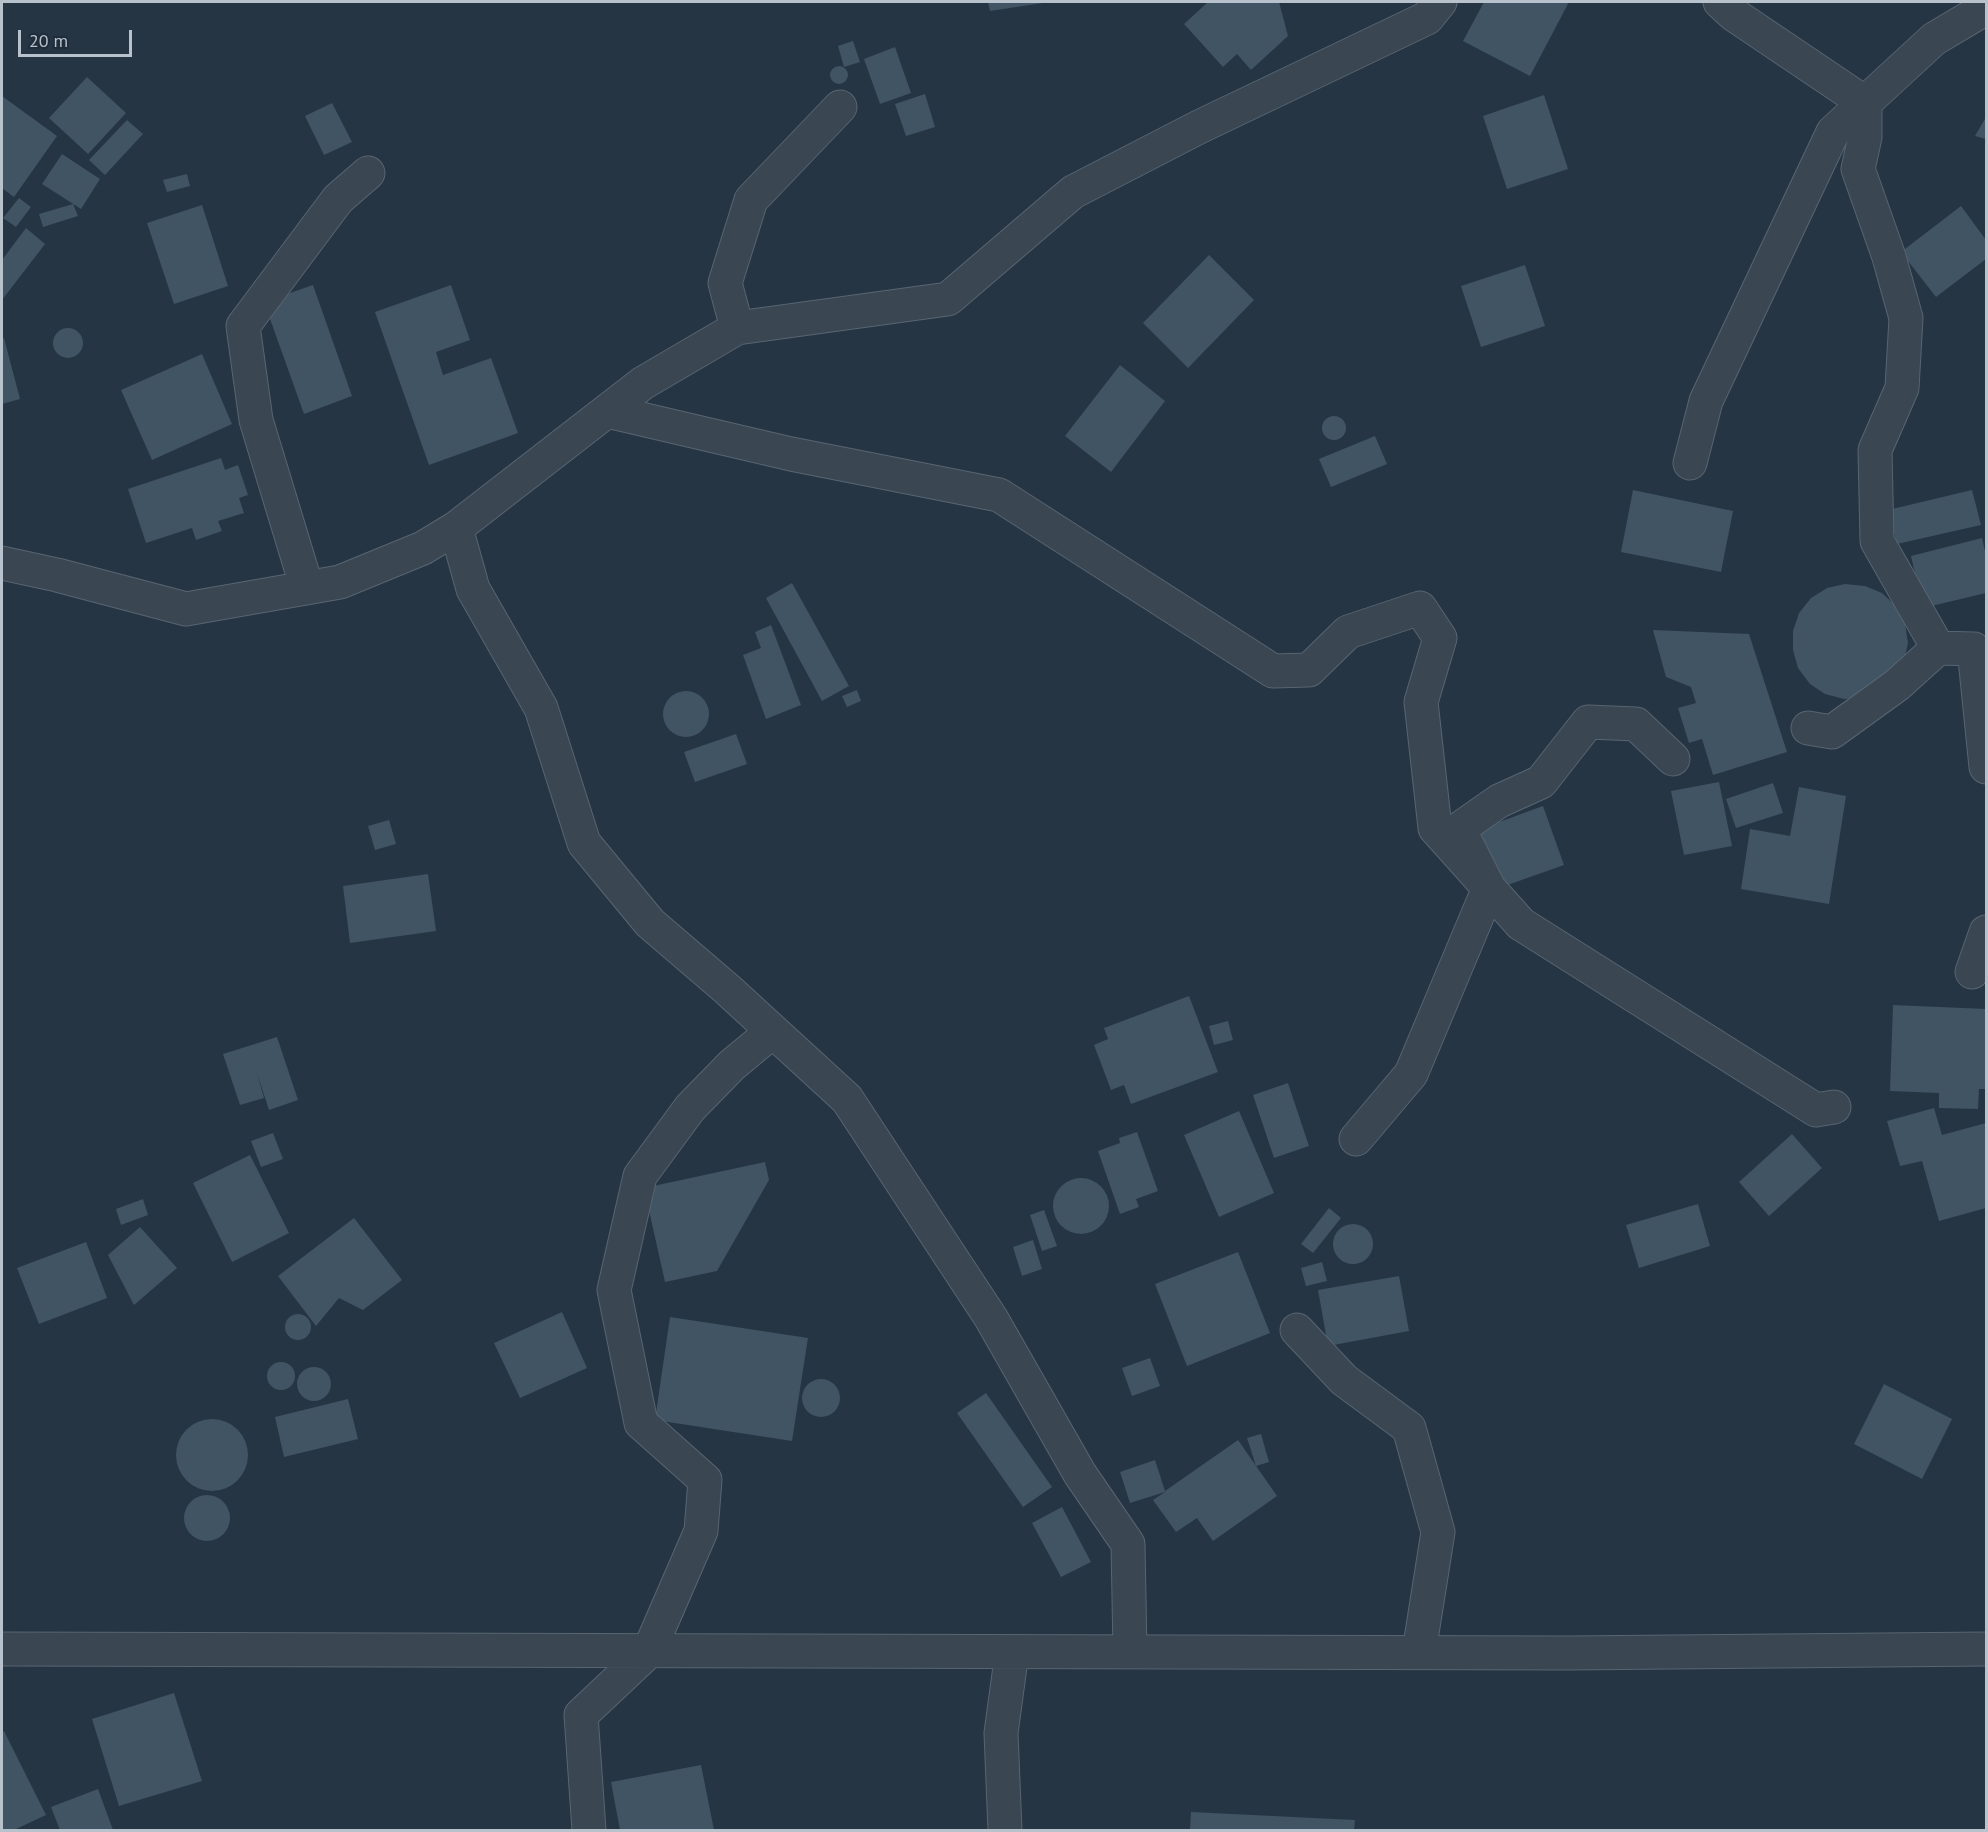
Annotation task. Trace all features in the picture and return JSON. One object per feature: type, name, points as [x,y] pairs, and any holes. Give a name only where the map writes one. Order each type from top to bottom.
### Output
[{"type":"street","points":[[2,563],[186,609],[340,582],[423,548],[456,528],[643,383],[737,328],[948,299],[1073,192],[1199,127],[1427,18],[1440,2]]},
{"type":"street","points":[[1720,2],[1733,14],[1865,103]]},
{"type":"street","points":[[1690,463],[1706,401],[1833,132],[1934,39],[1986,8]]},
{"type":"street","points":[[1865,103],[1865,137],[1858,169],[1889,257],[1906,318],[1902,388],[1875,450],[1877,541],[1938,648]]},
{"type":"street","points":[[737,328],[725,283],[751,200],[840,107]]},
{"type":"street","points":[[307,588],[256,420],[243,326],[338,198],[368,173]]},
{"type":"street","points":[[607,411],[792,454],[999,495],[1273,671],[1309,670],[1348,632],[1420,608],[1440,638],[1421,702],[1435,828],[1521,924],[1816,1110],[1834,1107]]},
{"type":"street","points":[[456,528],[473,588],[541,708],[584,843],[650,923],[727,989],[847,1099],[991,1318],[1080,1474],[1128,1544],[1130,1652]]},
{"type":"street","points":[[1808,728],[1832,732],[1896,685],[1938,648],[1974,649],[1986,767]]},
{"type":"street","points":[[1356,1139],[1410,1074],[1489,888],[1459,829],[1499,801],[1541,782],[1588,722],[1636,724],[1673,759]]},
{"type":"street","points":[[1972,972],[1986,932]]},
{"type":"street","points":[[589,1830],[581,1716],[649,1651],[701,1531],[705,1480],[641,1423],[614,1290],[639,1176],[690,1107],[732,1065],[773,1031]]},
{"type":"street","points":[[1297,1330],[1344,1380],[1408,1428],[1438,1532],[1419,1652]]},
{"type":"street","points":[[2,1649],[1012,1652],[1986,1649]]},
{"type":"street","points":[[1005,1830],[1001,1733],[1012,1652]]},
{"type":"building","points":[[988,2],[1043,2],[1043,3],[990,11]]},
{"type":"building","points":[[1208,2],[1279,2],[1288,36],[1251,70],[1237,54],[1223,67],[1184,24]]},
{"type":"building","points":[[1484,2],[1569,2],[1530,76],[1463,41]]},
{"type":"building","points":[[853,41],[860,62],[844,67],[838,46]]},
{"type":"building","points":[[895,47],[911,93],[880,104],[864,59]]},
{"type":"building","points":[[839,66],[845,69],[848,75],[845,81],[839,84],[833,81],[830,75],[833,69]]},
{"type":"building","points":[[87,77],[126,113],[88,154],[49,118]]},
{"type":"building","points":[[925,94],[935,127],[906,136],[895,104]]},
{"type":"building","points":[[1544,95],[1568,169],[1507,189],[1483,116]]},
{"type":"building","points":[[2,96],[57,136],[14,197],[2,188]]},
{"type":"building","points":[[332,103],[352,142],[324,155],[305,116]]},
{"type":"building","points":[[1986,117],[1986,139],[1975,136]]},
{"type":"building","points":[[127,120],[143,134],[105,175],[89,160]]},
{"type":"building","points":[[62,154],[100,179],[81,209],[42,184]]},
{"type":"building","points":[[187,174],[190,186],[167,192],[163,180]]},
{"type":"building","points":[[19,198],[31,207],[16,227],[3,218]]},
{"type":"building","points":[[73,204],[78,216],[43,227],[39,214]]},
{"type":"building","points":[[202,205],[228,286],[174,304],[147,223]]},
{"type":"building","points":[[1961,206],[1986,240],[1986,259],[1936,297],[1901,252]]},
{"type":"building","points":[[26,228],[45,244],[2,300],[2,260]]},
{"type":"building","points":[[1209,255],[1254,300],[1188,368],[1143,323]]},
{"type":"building","points":[[1525,265],[1545,326],[1481,347],[1461,286]]},
{"type":"building","points":[[313,285],[352,396],[304,414],[264,302]]},
{"type":"building","points":[[451,285],[470,340],[436,352],[443,375],[491,358],[518,433],[429,465],[375,312]]},
{"type":"building","points":[[68,328],[79,332],[83,343],[79,354],[68,358],[57,354],[53,343],[57,332]]},
{"type":"building","points":[[4,338],[20,399],[2,404],[2,339]]},
{"type":"building","points":[[202,354],[232,424],[152,460],[121,390]]},
{"type":"building","points":[[1120,365],[1165,401],[1111,472],[1065,436]]},
{"type":"building","points":[[1334,416],[1343,419],[1346,428],[1343,437],[1334,440],[1325,437],[1322,428],[1325,419]]},
{"type":"building","points":[[1375,436],[1387,464],[1331,487],[1319,459]]},
{"type":"building","points":[[221,458],[225,470],[238,465],[248,495],[239,498],[244,513],[218,521],[222,531],[196,540],[192,528],[146,543],[128,489]]},
{"type":"building","points":[[1633,490],[1733,511],[1721,572],[1621,552]]},
{"type":"building","points":[[1972,490],[1981,525],[1897,544],[1888,510]]},
{"type":"building","points":[[1982,538],[1986,556],[1986,593],[1923,608],[1911,556]]},
{"type":"building","points":[[792,583],[849,686],[822,701],[766,598]]},
{"type":"building","points":[[1845,584],[1865,586],[1882,593],[1896,606],[1905,624],[1908,643],[1904,661],[1863,698],[1844,699],[1825,694],[1810,684],[1798,668],[1793,650],[1793,631],[1799,613],[1811,598],[1827,588]]},
{"type":"building","points":[[771,625],[801,705],[766,719],[743,655],[761,648],[755,632]]},
{"type":"building","points":[[1653,630],[1749,634],[1787,752],[1713,775],[1702,739],[1689,743],[1678,708],[1696,703],[1691,687],[1666,677]]},
{"type":"building","points":[[857,690],[861,701],[847,707],[842,696]]},
{"type":"building","points":[[686,691],[702,698],[709,714],[702,730],[686,737],[670,730],[663,714],[670,698]]},
{"type":"building","points":[[736,734],[747,764],[695,782],[684,752]]},
{"type":"building","points":[[1719,782],[1732,846],[1684,855],[1671,791]]},
{"type":"building","points":[[1773,783],[1783,813],[1736,828],[1726,799]]},
{"type":"building","points":[[1799,787],[1846,796],[1829,904],[1741,889],[1750,829],[1790,836]]},
{"type":"building","points":[[1543,806],[1564,865],[1499,888],[1477,830]]},
{"type":"building","points":[[389,820],[396,844],[375,850],[368,826]]},
{"type":"building","points":[[428,874],[436,931],[350,943],[343,886]]},
{"type":"building","points":[[1189,996],[1218,1072],[1131,1104],[1124,1085],[1111,1090],[1094,1045],[1108,1039],[1104,1028]]},
{"type":"building","points":[[1893,1005],[1986,1009],[1986,1089],[1979,1089],[1978,1109],[1939,1108],[1939,1093],[1890,1091]]},
{"type":"building","points":[[1228,1021],[1233,1040],[1214,1045],[1209,1026]]},
{"type":"building","points":[[277,1037],[298,1100],[269,1110],[257,1073],[264,1098],[240,1105],[223,1054]]},
{"type":"building","points":[[1288,1083],[1309,1146],[1274,1158],[1253,1095]]},
{"type":"building","points":[[1934,1108],[1942,1135],[1986,1123],[1986,1208],[1939,1221],[1922,1161],[1900,1166],[1887,1121]]},
{"type":"building","points":[[1239,1111],[1274,1193],[1219,1217],[1184,1135]]},
{"type":"building","points":[[1137,1132],[1158,1191],[1136,1199],[1139,1207],[1120,1214],[1098,1151],[1120,1143],[1119,1138]]},
{"type":"building","points":[[273,1133],[283,1159],[261,1167],[251,1141]]},
{"type":"building","points":[[1792,1134],[1822,1168],[1769,1216],[1739,1182]]},
{"type":"building","points":[[250,1155],[289,1233],[232,1262],[193,1183]]},
{"type":"building","points":[[765,1162],[769,1180],[717,1271],[665,1282],[644,1188]]},
{"type":"building","points":[[1081,1178],[1096,1183],[1104,1191],[1109,1206],[1104,1221],[1096,1229],[1081,1234],[1066,1229],[1058,1221],[1053,1206],[1058,1191],[1066,1183]]},
{"type":"building","points":[[143,1199],[148,1215],[121,1225],[116,1209]]},
{"type":"building","points":[[1698,1204],[1710,1246],[1639,1268],[1626,1225]]},
{"type":"building","points":[[1329,1208],[1341,1218],[1313,1253],[1301,1244]]},
{"type":"building","points":[[1044,1210],[1057,1246],[1042,1251],[1030,1215]]},
{"type":"building","points":[[354,1218],[402,1280],[363,1310],[339,1298],[316,1326],[278,1276]]},
{"type":"building","points":[[1353,1224],[1367,1230],[1373,1244],[1367,1258],[1353,1264],[1339,1258],[1333,1244],[1339,1230]]},
{"type":"building","points":[[140,1227],[177,1268],[134,1305],[108,1255]]},
{"type":"building","points":[[1033,1240],[1042,1269],[1022,1276],[1013,1247]]},
{"type":"building","points":[[86,1242],[107,1298],[39,1324],[17,1268]]},
{"type":"building","points":[[1238,1252],[1270,1333],[1187,1366],[1155,1284]]},
{"type":"building","points":[[1322,1262],[1327,1281],[1306,1286],[1301,1268]]},
{"type":"building","points":[[1399,1276],[1409,1331],[1328,1346],[1318,1290]]},
{"type":"building","points":[[562,1312],[587,1368],[520,1398],[494,1343]]},
{"type":"building","points":[[298,1314],[307,1318],[311,1327],[307,1336],[298,1340],[289,1336],[285,1327],[289,1318]]},
{"type":"building","points":[[670,1317],[808,1338],[792,1441],[655,1420]]},
{"type":"building","points":[[1150,1358],[1160,1386],[1132,1396],[1122,1368]]},
{"type":"building","points":[[281,1362],[291,1366],[295,1376],[291,1386],[281,1390],[271,1386],[267,1376],[271,1366]]},
{"type":"building","points":[[314,1367],[326,1372],[331,1384],[326,1396],[314,1401],[302,1396],[297,1384],[302,1372]]},
{"type":"building","points":[[821,1379],[835,1384],[840,1398],[835,1412],[821,1417],[807,1412],[802,1398],[807,1384]]},
{"type":"building","points":[[1884,1384],[1952,1419],[1922,1479],[1854,1444]]},
{"type":"building","points":[[986,1393],[1052,1487],[1023,1507],[957,1413]]},
{"type":"building","points":[[348,1399],[358,1439],[284,1457],[275,1417]]},
{"type":"building","points":[[212,1419],[232,1425],[242,1435],[248,1455],[242,1475],[232,1485],[212,1491],[192,1485],[182,1475],[176,1455],[182,1435],[192,1425]]},
{"type":"building","points":[[1261,1434],[1269,1462],[1256,1466],[1247,1438]]},
{"type":"building","points":[[1238,1440],[1277,1496],[1213,1541],[1197,1518],[1176,1532],[1153,1500],[1165,1492],[1130,1503],[1120,1472],[1155,1460],[1165,1491]]},
{"type":"building","points":[[207,1495],[216,1496],[223,1502],[229,1509],[229,1527],[223,1534],[216,1540],[207,1541],[198,1540],[191,1534],[185,1527],[184,1518],[185,1509],[191,1502],[198,1496]]},
{"type":"building","points":[[1062,1507],[1091,1562],[1061,1577],[1032,1523]]},
{"type":"building","points":[[174,1693],[202,1781],[119,1806],[92,1719]]},
{"type":"building","points":[[4,1731],[46,1815],[14,1830],[2,1830],[2,1732]]},
{"type":"building","points":[[701,1765],[714,1830],[620,1830],[611,1782]]},
{"type":"building","points":[[98,1789],[113,1830],[60,1830],[51,1807]]},
{"type":"building","points":[[1191,1812],[1355,1820],[1354,1830],[1190,1830]]}]
